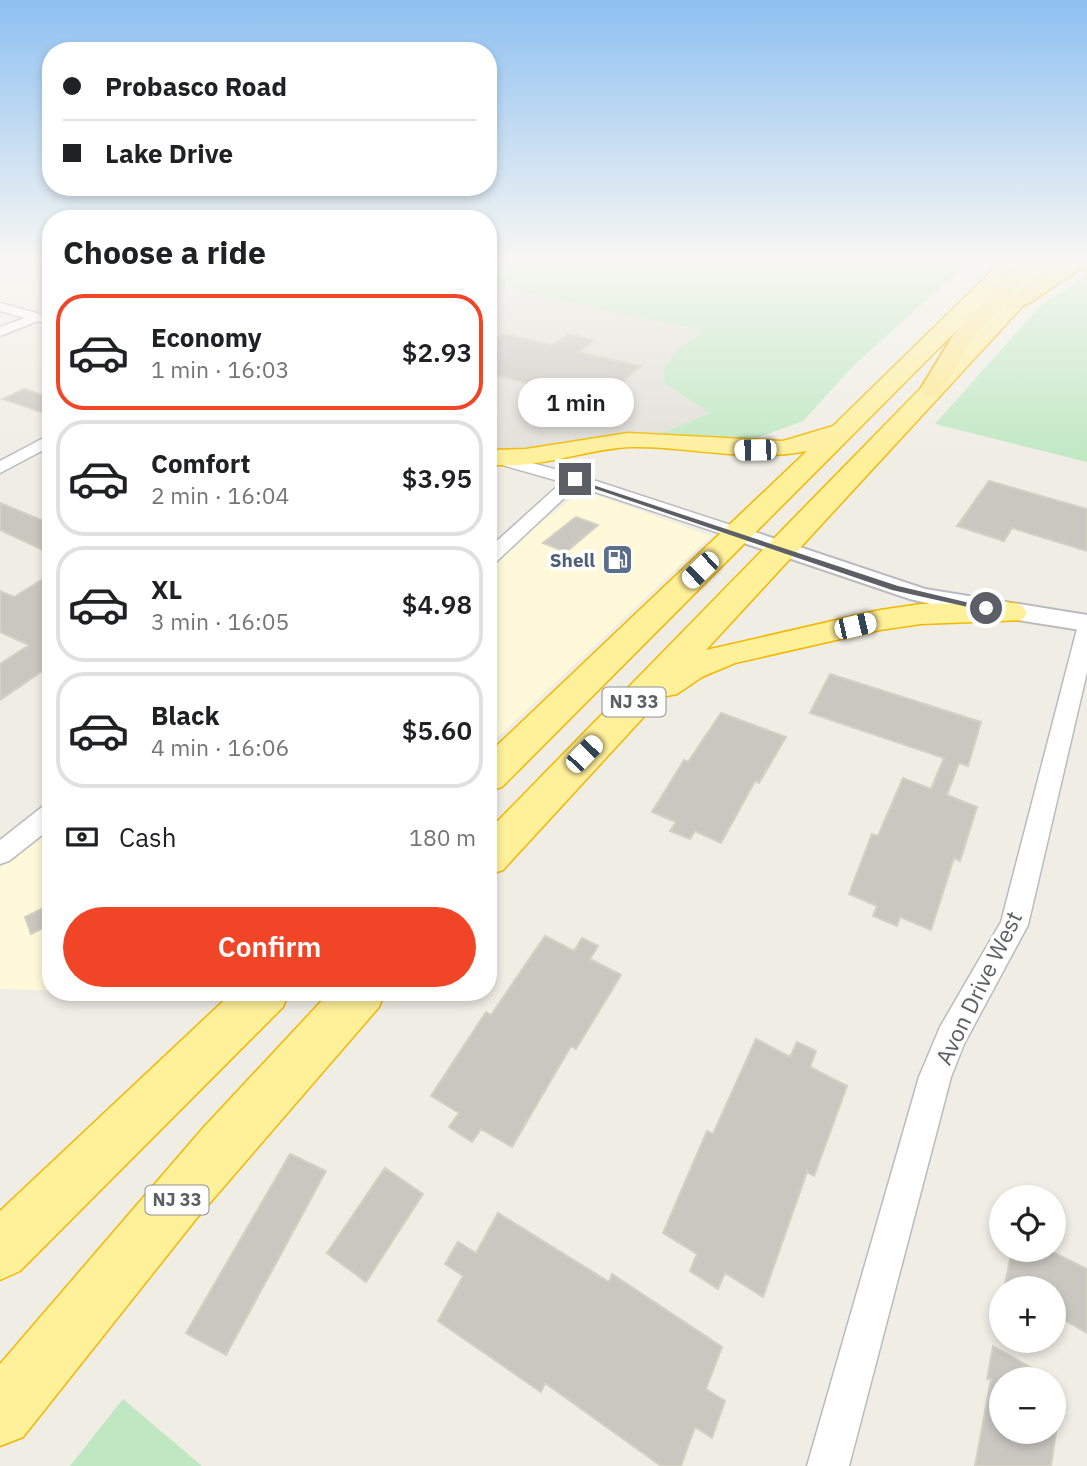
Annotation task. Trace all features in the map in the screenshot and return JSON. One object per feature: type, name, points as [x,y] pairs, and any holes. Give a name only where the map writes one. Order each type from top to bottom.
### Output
[{"type":"highway","name":"NJ 33","points":[[497,767],[949,326]]},
{"type":"highway","points":[[932,390],[972,326]]},
{"type":"highway","name":"NJ 33","points":[[497,848],[993,326]]},
{"type":"highway","points":[[497,457],[535,457],[610,442],[645,440],[740,450],[770,450],[814,443],[847,426]]},
{"type":"highway","points":[[575,479],[588,459],[610,442]]},
{"type":"highway","points":[[880,620],[889,611],[895,588]]},
{"type":"highway","points":[[584,754],[664,687],[691,669],[726,654],[880,620],[921,614],[1011,613]]},
{"type":"highway","points":[[0,1251],[257,1001]]},
{"type":"highway","name":"NJ 33","points":[[0,1415],[235,1130],[354,1001]]},
{"type":"street","points":[[0,468],[42,444]]},
{"type":"street","points":[[497,459],[575,479],[895,588],[1011,613],[1087,623]]},
{"type":"street","points":[[497,551],[575,479]]},
{"type":"street","name":"Avon Drive West","points":[[828,1466],[935,1077],[951,1037],[998,955],[1019,910],[1087,629]]},
{"type":"street","points":[[0,854],[42,821]]},
{"type":"shaded area","points":[[497,326],[687,326],[703,330],[667,361],[665,384],[712,413],[652,437],[510,454],[497,450]]},
{"type":"shaded area","points":[[582,490],[711,536],[497,738],[497,558]]},
{"type":"shaded area","points":[[42,834],[42,990],[0,989],[0,868]]},
{"type":"green space","points":[[685,326],[897,326],[856,363],[803,421],[754,439],[731,442],[652,437],[711,413],[665,384],[664,375],[670,359],[702,330]]},
{"type":"green space","points":[[1022,326],[1087,326],[1087,462],[935,424]]},
{"type":"green space","points":[[123,1399],[202,1466],[70,1466]]},
{"type":"building","points":[[504,334],[552,345],[568,334],[594,340],[579,352],[641,366],[591,409],[541,396],[550,389],[497,375],[497,338]]},
{"type":"building","points":[[24,389],[42,395],[42,412],[3,399]]},
{"type":"building","points":[[989,481],[1087,509],[1087,551],[1012,528],[1004,541],[957,526]]},
{"type":"building","points":[[0,503],[42,520],[42,550],[0,530]]},
{"type":"building","points":[[576,517],[598,525],[566,552],[543,543]]},
{"type":"building","points":[[42,580],[42,671],[0,700],[0,664],[29,645],[0,632],[0,591],[14,597]]},
{"type":"building","points":[[830,674],[981,722],[968,766],[959,763],[947,795],[977,807],[960,861],[954,858],[931,930],[900,917],[897,926],[873,916],[877,906],[849,894],[872,834],[878,836],[903,778],[931,789],[944,758],[810,713]]},
{"type":"building","points":[[721,713],[786,737],[759,783],[755,781],[721,843],[695,831],[690,839],[670,831],[676,822],[652,812],[684,760],[688,762]]},
{"type":"building","points":[[42,908],[42,928],[31,934],[25,917]]},
{"type":"building","points":[[545,936],[574,951],[582,938],[598,946],[590,959],[621,975],[576,1049],[571,1046],[512,1147],[481,1129],[472,1142],[449,1127],[459,1113],[431,1096],[486,1012],[491,1015]]},
{"type":"building","points":[[756,1039],[790,1057],[797,1042],[816,1051],[810,1067],[847,1086],[814,1176],[807,1172],[763,1297],[725,1273],[718,1289],[690,1271],[697,1254],[663,1233],[707,1131],[713,1134]]},
{"type":"building","points":[[290,1154],[326,1171],[226,1355],[186,1333]]},
{"type":"building","points":[[385,1168],[423,1194],[366,1282],[327,1253]]},
{"type":"building","points":[[498,1213],[609,1282],[612,1274],[722,1347],[706,1389],[725,1401],[712,1438],[695,1427],[681,1466],[661,1466],[545,1383],[541,1392],[438,1321],[463,1276],[445,1264],[458,1242],[476,1253]]},
{"type":"building","points":[[1066,1258],[1087,1269],[1087,1333],[1066,1321],[1066,1276],[1007,1276],[1009,1262],[1066,1262]]},
{"type":"building","points":[[992,1353],[1005,1353],[1030,1367],[989,1367]]},
{"type":"building","points":[[989,1390],[989,1444],[1054,1444],[1051,1466],[975,1466]]},
{"type":"place","name":"Shell","points":[[618,560]]},
{"type":"route","points":[[575,479],[895,588],[986,608]]}]
